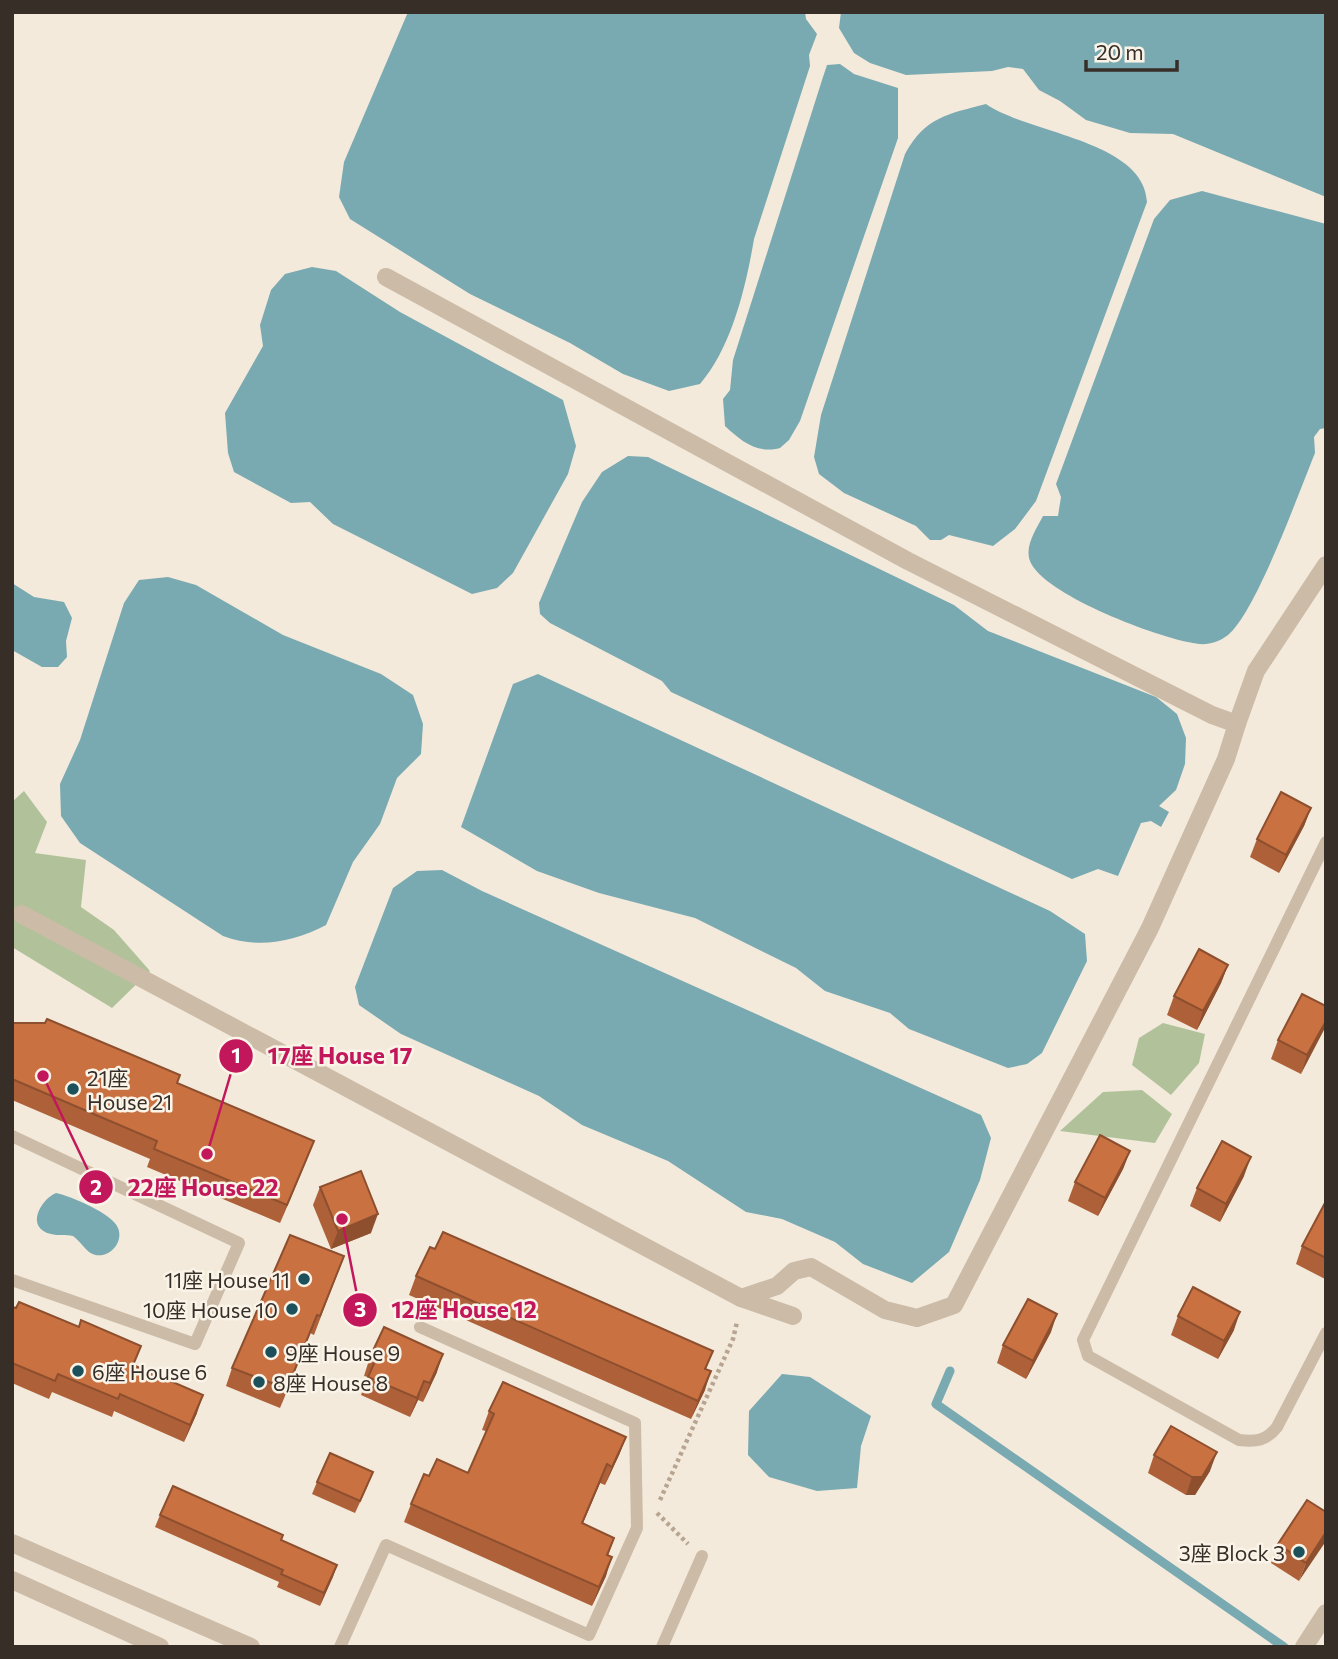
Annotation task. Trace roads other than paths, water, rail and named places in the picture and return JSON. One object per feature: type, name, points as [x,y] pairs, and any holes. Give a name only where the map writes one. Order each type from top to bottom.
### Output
[{"type":"street","points":[[386,276],[908,561],[1212,715],[1237,724]]},
{"type":"street","points":[[741,1298],[777,1286],[794,1271],[811,1267],[885,1310],[916,1318],[954,1305],[1150,928],[1226,759],[1256,671],[1326,565]]},
{"type":"street","points":[[21,914],[741,1298],[793,1315]]},
{"type":"street","points":[[12,1543],[251,1647]]},
{"type":"street","points":[[12,1580],[160,1647]]},
{"type":"street","points":[[1304,1647],[1326,1613]]},
{"type":"lane","points":[[1326,842],[1083,1340],[1088,1356],[1239,1440],[1248,1441],[1269,1437],[1277,1427],[1326,1333]]},
{"type":"lane","points":[[12,1136],[239,1243],[195,1344],[12,1280]]},
{"type":"lane","points":[[340,1647],[386,1545],[589,1635],[637,1528],[635,1423],[420,1328]]},
{"type":"lane","points":[[662,1647],[702,1556]]},
{"type":"water","points":[[408,12],[805,12],[806,19],[817,34],[809,55],[810,66],[754,239],[736,315],[721,352],[700,384],[669,391],[623,374],[570,343],[470,294],[350,219],[339,197],[344,162]]},
{"type":"water","points":[[841,12],[1326,12],[1326,197],[1173,134],[1130,133],[1086,120],[1039,90],[1023,69],[1008,67],[992,71],[906,75],[870,63],[854,53],[839,28]]},
{"type":"water","points":[[840,64],[854,74],[898,88],[898,138],[800,421],[789,440],[780,448],[757,448],[743,441],[725,426],[723,399],[730,390],[733,360],[827,65]]},
{"type":"water","points":[[986,104],[1005,114],[1106,152],[1127,165],[1141,181],[1147,202],[1036,501],[1015,529],[993,546],[949,535],[941,540],[930,540],[916,526],[844,493],[819,474],[814,457],[821,415],[905,154],[929,125],[949,114]]},
{"type":"water","points":[[1202,191],[1326,224],[1326,428],[1320,429],[1314,437],[1315,453],[1264,578],[1251,602],[1228,635],[1207,644],[1155,633],[1106,614],[1060,590],[1043,577],[1029,559],[1029,546],[1043,516],[1058,516],[1061,497],[1056,484],[1154,219],[1170,200]]},
{"type":"water","points":[[312,267],[336,271],[400,312],[563,400],[576,446],[568,474],[513,573],[497,588],[472,594],[333,524],[310,502],[291,503],[234,472],[228,453],[225,413],[263,346],[260,325],[271,290],[285,274]]},
{"type":"water","points":[[628,456],[648,457],[954,605],[988,631],[1156,697],[1177,714],[1186,738],[1185,764],[1176,790],[1159,806],[1169,812],[1161,827],[1151,821],[1141,823],[1118,876],[1098,869],[1072,879],[671,692],[662,681],[550,623],[540,614],[539,603],[582,502],[602,472]]},
{"type":"water","points":[[168,577],[196,585],[283,635],[381,674],[413,695],[423,724],[421,754],[397,778],[380,824],[353,862],[326,925],[314,931],[262,943],[223,936],[80,843],[61,816],[60,784],[80,740],[124,603],[139,580]]},
{"type":"water","points":[[12,583],[34,597],[64,602],[72,618],[66,641],[67,657],[58,667],[42,667],[12,650]]},
{"type":"water","points":[[538,674],[1050,911],[1085,934],[1087,961],[1042,1053],[1027,1064],[1008,1068],[909,1029],[890,1013],[825,991],[796,968],[695,918],[599,893],[537,871],[461,827],[513,684]]},
{"type":"water","points":[[442,870],[482,891],[981,1115],[991,1138],[980,1180],[949,1252],[912,1283],[863,1264],[835,1242],[782,1219],[746,1212],[668,1161],[582,1125],[539,1096],[401,1034],[359,1005],[355,987],[393,888],[417,871]]},
{"type":"water","points":[[56,1193],[91,1206],[115,1223],[119,1234],[116,1246],[107,1254],[95,1255],[73,1236],[54,1235],[43,1231],[37,1220],[38,1214],[45,1202]]},
{"type":"water","points":[[782,1374],[810,1377],[871,1416],[861,1446],[857,1488],[817,1491],[769,1477],[748,1455],[749,1411]]},
{"type":"waterway","points":[[950,1371],[936,1404],[1284,1647]]},
{"type":"place","name":"22座 House 22","points":[[43,1076]]},
{"type":"place","name":"21座 House 21","points":[[73,1089]]},
{"type":"place","name":"17座 House 17","points":[[207,1154]]},
{"type":"place","name":"12座 House 12","points":[[342,1219]]},
{"type":"place","name":"11座 House 11","points":[[304,1279]]},
{"type":"place","name":"10座 House 10","points":[[292,1309]]},
{"type":"place","name":"9座 House 9","points":[[271,1352]]},
{"type":"place","name":"6座 House 6","points":[[78,1371]]},
{"type":"place","name":"8座 House 8","points":[[259,1382]]},
{"type":"place","name":"3座 Block 3","points":[[1299,1552]]}]
